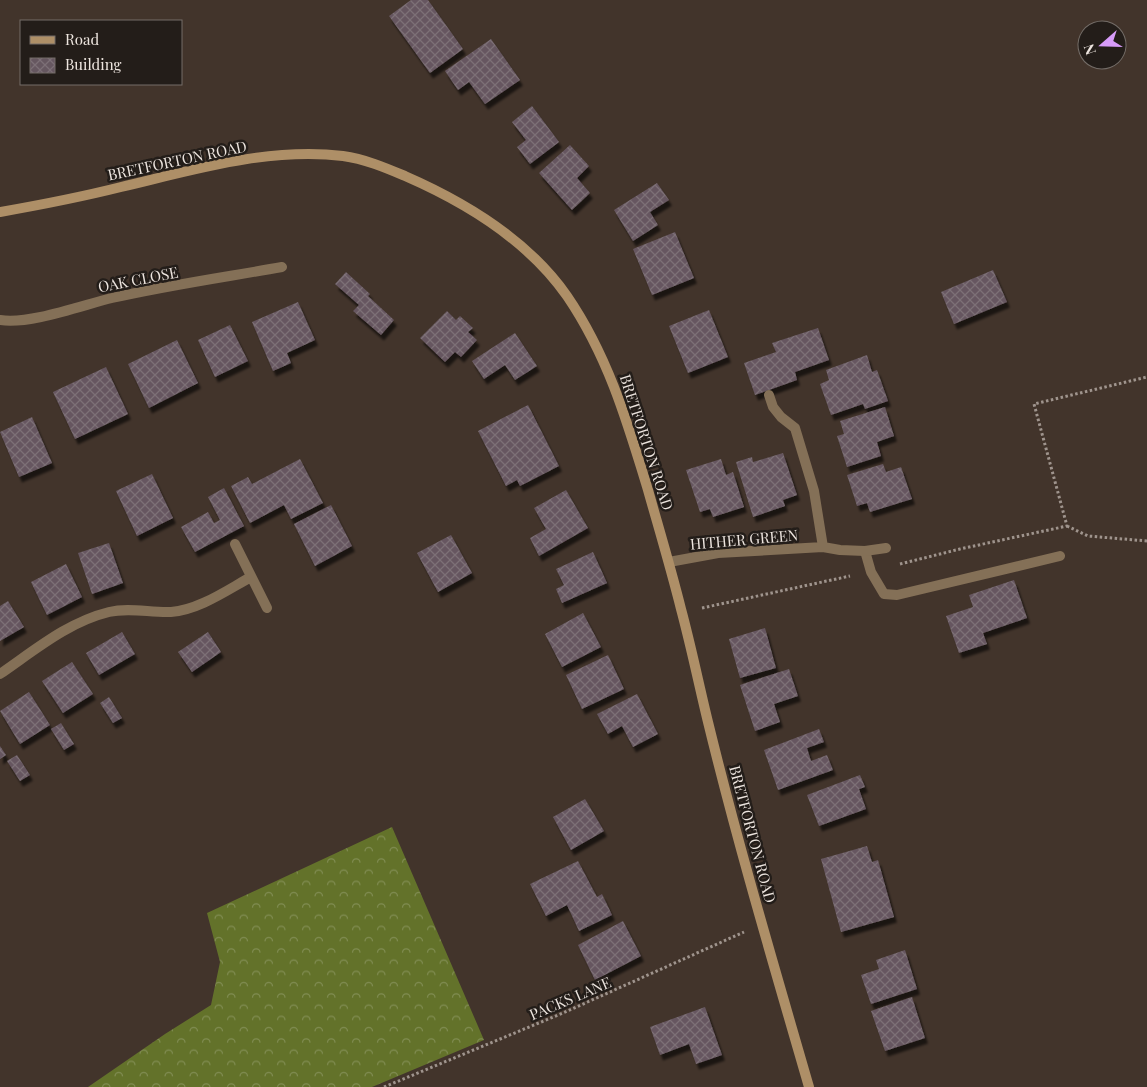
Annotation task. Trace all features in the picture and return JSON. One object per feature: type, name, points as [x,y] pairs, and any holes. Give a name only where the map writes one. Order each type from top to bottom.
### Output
[{"type":"main road","name":"BRETFORTON ROAD","points":[[0,212],[91,195],[234,161],[284,156],[319,155],[347,157],[384,167],[433,188],[481,214],[544,266],[566,294],[585,325],[614,383],[669,562],[709,726],[762,924],[809,1087]]},
{"type":"street","name":"OAK CLOSE","points":[[0,320],[7,321],[41,316],[113,298],[282,267]]},
{"type":"street","name":"HITHER GREEN","points":[[769,395],[773,407],[781,417],[795,428],[814,490],[823,547]]},
{"type":"street","points":[[235,544],[267,608]]},
{"type":"street","name":"HITHER GREEN","points":[[669,562],[718,554],[823,547],[865,551],[886,548]]},
{"type":"street","points":[[865,551],[871,572],[884,594],[897,595],[1060,556]]},
{"type":"street","points":[[0,674],[57,634],[81,621],[111,611],[172,612],[196,606],[251,577]]},
{"type":"path","points":[[1067,526],[1034,404],[1147,377]]},
{"type":"path","points":[[682,612],[871,572],[960,548],[1067,526],[1088,536],[1147,541]]},
{"type":"path","name":"PACKS LANE","points":[[384,1087],[563,1014],[762,924]]},
{"type":"green space","points":[[392,827],[484,1040],[372,1087],[88,1087],[211,1005],[220,962],[207,913]]},
{"type":"building","points":[[411,0],[428,0],[463,49],[430,73],[389,16]]},
{"type":"building","points":[[491,39],[520,80],[485,104],[469,82],[458,90],[445,71]]},
{"type":"building","points":[[532,106],[559,142],[530,164],[517,147],[526,140],[512,122]]},
{"type":"building","points":[[570,145],[589,166],[577,178],[590,193],[572,210],[539,173]]},
{"type":"building","points":[[657,183],[669,200],[650,212],[658,225],[633,241],[614,210]]},
{"type":"building","points":[[675,232],[694,278],[652,295],[633,249]]},
{"type":"building","points":[[993,270],[1007,302],[954,324],[941,292]]},
{"type":"building","points":[[346,272],[394,320],[381,335],[353,311],[359,305],[335,284]]},
{"type":"building","points":[[298,302],[315,340],[287,353],[291,363],[273,371],[252,322]]},
{"type":"building","points":[[709,310],[728,357],[688,373],[669,326]]},
{"type":"building","points":[[447,311],[456,320],[460,316],[473,328],[468,332],[477,340],[461,357],[455,352],[445,362],[420,338]]},
{"type":"building","points":[[230,325],[248,361],[215,377],[198,340]]},
{"type":"building","points":[[818,328],[829,360],[795,372],[797,380],[755,395],[744,363],[776,352],[772,343]]},
{"type":"building","points":[[515,333],[537,366],[515,380],[505,365],[484,379],[472,361]]},
{"type":"building","points":[[177,340],[198,383],[149,408],[128,364]]},
{"type":"building","points":[[867,355],[872,372],[877,370],[888,401],[865,409],[863,404],[831,415],[820,384],[829,380],[826,370]]},
{"type":"building","points":[[106,367],[128,414],[75,439],[53,392]]},
{"type":"building","points":[[528,405],[559,466],[520,486],[517,480],[506,486],[478,431]]},
{"type":"building","points":[[885,407],[894,436],[877,442],[881,456],[847,467],[837,436],[844,434],[840,421]]},
{"type":"building","points":[[32,417],[52,463],[19,477],[0,432]]},
{"type":"building","points":[[783,453],[797,495],[783,500],[785,506],[753,517],[736,462],[752,457],[753,462]]},
{"type":"building","points":[[300,459],[323,503],[291,519],[284,505],[250,523],[231,486],[248,477],[252,484]]},
{"type":"building","points":[[721,459],[726,475],[733,472],[744,507],[713,517],[710,509],[700,512],[686,470]]},
{"type":"building","points":[[883,464],[886,472],[901,467],[912,499],[870,512],[867,503],[857,506],[847,475]]},
{"type":"building","points":[[152,474],[173,518],[137,536],[116,491]]},
{"type":"building","points":[[224,488],[244,526],[195,552],[181,527],[208,512],[214,523],[220,520],[208,497]]},
{"type":"building","points":[[566,490],[588,528],[539,556],[530,538],[546,529],[534,508]]},
{"type":"building","points":[[331,505],[352,546],[315,566],[294,524]]},
{"type":"building","points":[[451,535],[472,573],[438,592],[417,553]]},
{"type":"building","points":[[109,543],[123,583],[92,594],[78,553]]},
{"type":"building","points":[[593,552],[607,583],[562,603],[556,589],[564,585],[556,569]]},
{"type":"building","points":[[66,564],[82,597],[47,615],[31,582]]},
{"type":"building","points":[[1014,580],[1027,618],[983,633],[987,644],[959,653],[946,616],[973,607],[969,595]]},
{"type":"building","points":[[8,601],[24,627],[0,641],[0,606]]},
{"type":"building","points":[[583,613],[601,647],[562,667],[545,634]]},
{"type":"building","points":[[765,628],[776,668],[740,678],[729,639]]},
{"type":"building","points":[[122,632],[135,654],[99,675],[86,653]]},
{"type":"building","points":[[208,632],[221,652],[192,672],[178,652]]},
{"type":"building","points":[[608,655],[624,689],[582,709],[566,675]]},
{"type":"building","points":[[72,662],[93,694],[63,713],[42,681]]},
{"type":"building","points":[[789,669],[798,696],[774,704],[780,722],[755,731],[740,685]]},
{"type":"building","points":[[29,692],[50,725],[20,744],[0,711]]},
{"type":"building","points":[[637,694],[658,734],[633,747],[622,726],[608,734],[597,714]]},
{"type":"building","points":[[109,697],[122,718],[113,723],[100,703]]},
{"type":"building","points":[[61,723],[74,744],[64,750],[51,729]]},
{"type":"building","points":[[819,729],[824,742],[807,748],[811,761],[827,755],[833,770],[778,790],[764,750]]},
{"type":"building","points":[[0,746],[6,755],[0,759]]},
{"type":"building","points":[[17,755],[30,775],[20,781],[7,761]]},
{"type":"building","points":[[860,775],[865,787],[859,789],[866,809],[819,826],[807,795]]},
{"type":"building","points":[[585,799],[604,831],[571,850],[553,817]]},
{"type":"building","points":[[867,846],[872,862],[878,860],[894,917],[841,932],[821,859]]},
{"type":"building","points":[[578,861],[597,897],[602,894],[612,915],[579,931],[567,905],[546,916],[530,884]]},
{"type":"building","points":[[623,921],[641,956],[595,980],[578,945]]},
{"type":"building","points":[[905,950],[917,989],[871,1004],[861,975],[879,969],[876,960]]},
{"type":"building","points":[[912,997],[925,1038],[885,1051],[871,1011]]},
{"type":"building","points":[[705,1007],[722,1055],[696,1064],[689,1044],[660,1055],[650,1027]]}]
